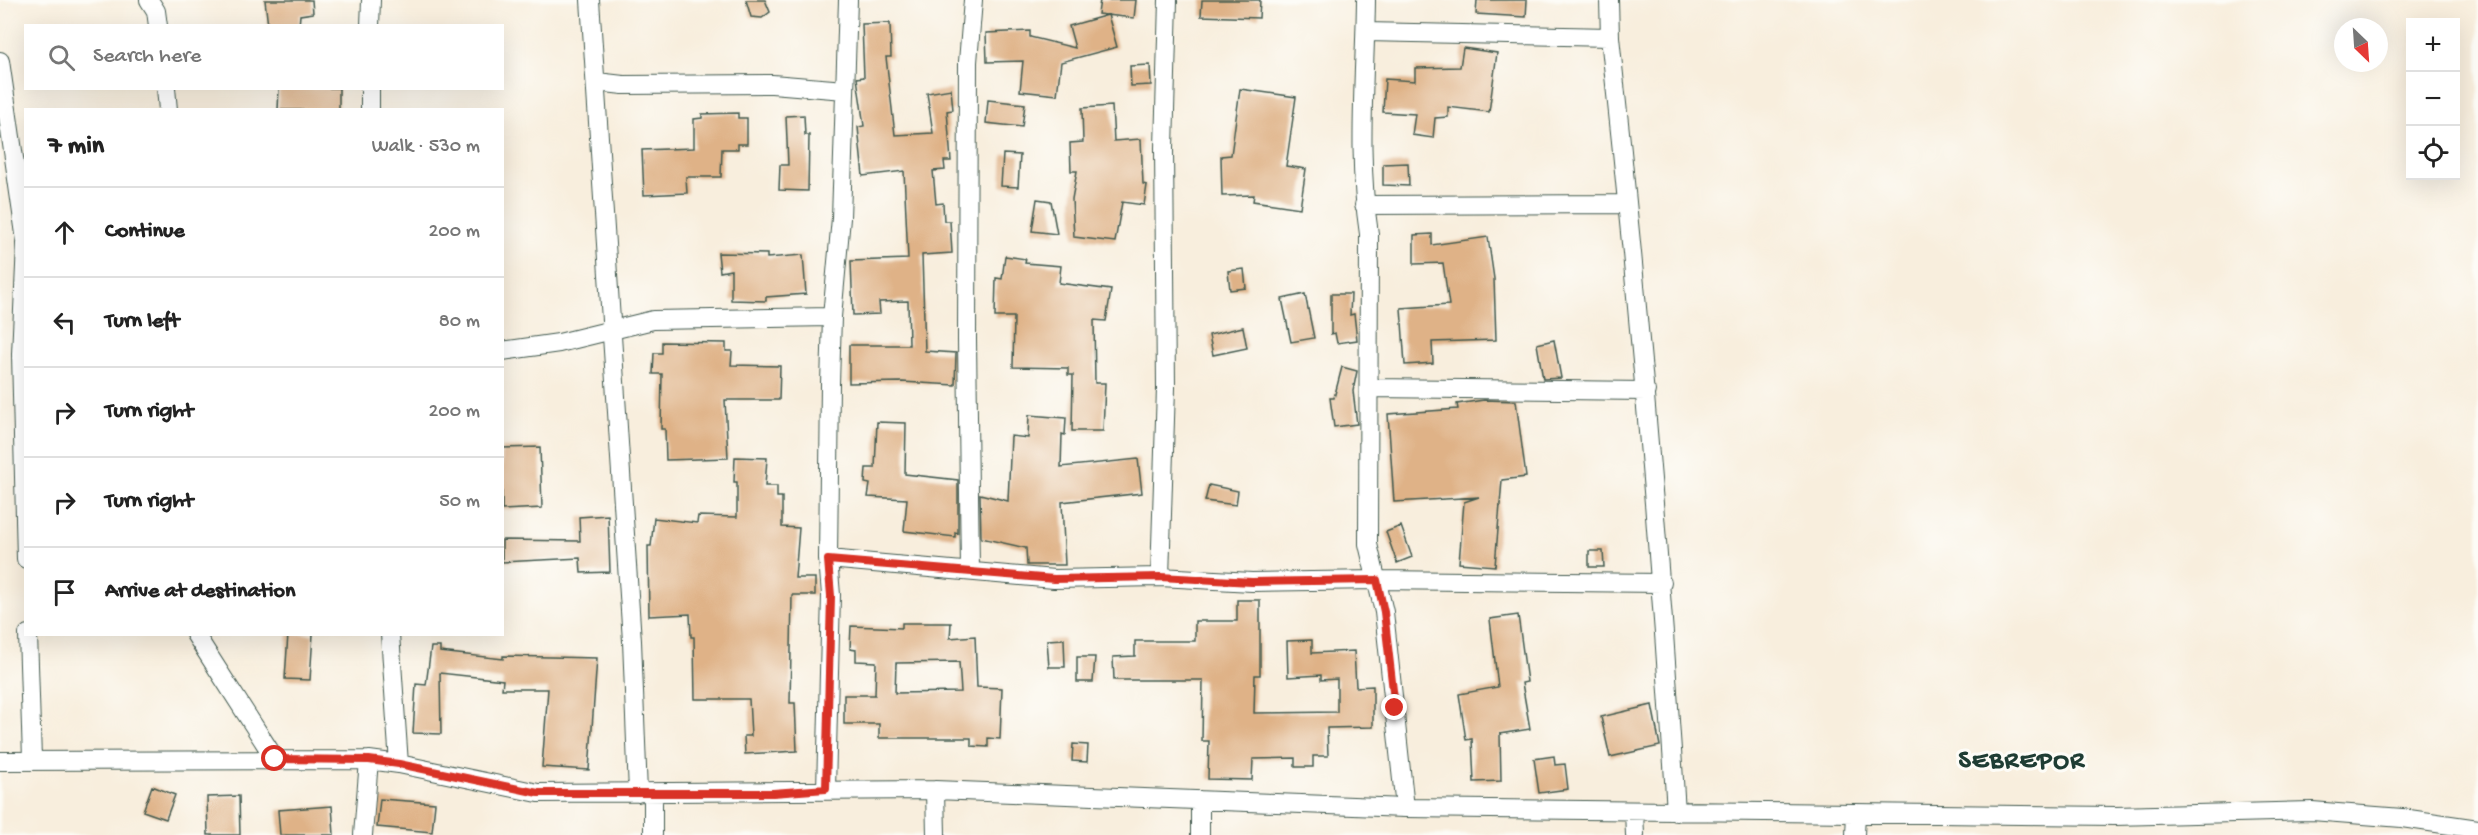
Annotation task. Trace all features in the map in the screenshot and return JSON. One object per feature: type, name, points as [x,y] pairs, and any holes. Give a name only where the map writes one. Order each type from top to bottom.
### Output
[{"type":"street","points":[[149,0],[156,11],[158,24]]},
{"type":"street","points":[[370,24],[371,0]]},
{"type":"street","points":[[590,0],[632,641],[646,793],[653,835]]},
{"type":"street","points":[[826,789],[831,596],[828,560],[832,318],[841,218],[848,0]]},
{"type":"street","points":[[970,570],[967,340],[968,62],[973,0]]},
{"type":"street","points":[[1160,577],[1166,388],[1164,148],[1168,0]]},
{"type":"street","points":[[1366,0],[1364,205],[1369,234],[1371,388],[1368,544],[1389,648],[1405,808]]},
{"type":"street","points":[[1609,0],[1610,37],[1646,391],[1662,583],[1677,812]]},
{"type":"street","points":[[1366,32],[1610,37]]},
{"type":"street","points":[[0,62],[24,228]]},
{"type":"street","points":[[597,82],[623,85],[772,84],[845,90]]},
{"type":"street","points":[[166,90],[168,108]]},
{"type":"street","points":[[370,90],[370,108]]},
{"type":"street","points":[[1364,205],[1627,204]]},
{"type":"street","points":[[24,317],[24,422]]},
{"type":"street","points":[[504,351],[559,343],[653,320],[832,318]]},
{"type":"street","points":[[1371,388],[1646,391]]},
{"type":"street","points":[[828,560],[970,570],[1054,579],[1160,577],[1252,582],[1377,580],[1662,583]]},
{"type":"street","points":[[28,636],[32,759]]},
{"type":"street","points":[[196,636],[275,759]]},
{"type":"street","points":[[390,636],[399,764]]},
{"type":"street","points":[[0,761],[32,759],[369,760],[399,764],[538,793],[773,793],[826,789],[935,790],[1405,808],[1677,812],[2115,816],[2312,811],[2402,818],[2478,829]]},
{"type":"street","points":[[363,835],[369,760]]},
{"type":"street","points":[[935,790],[936,835]]},
{"type":"street","points":[[1200,800],[1200,835]]},
{"type":"street","points":[[1634,811],[1635,835]]},
{"type":"street","points":[[1855,835],[1856,813]]},
{"type":"building","points":[[265,0],[312,0],[313,13],[300,15],[299,24],[268,24]]},
{"type":"building","points":[[746,0],[765,0],[770,12],[762,18],[751,17]]},
{"type":"building","points":[[1100,0],[1136,0],[1134,18],[1098,14]]},
{"type":"building","points":[[1202,0],[1260,0],[1259,18],[1201,16]]},
{"type":"building","points":[[1477,0],[1527,0],[1526,17],[1476,14]]},
{"type":"building","points":[[1108,15],[1117,47],[1061,62],[1057,95],[1020,91],[1023,61],[987,62],[986,33],[1030,31],[1030,37],[1075,48],[1069,26]]},
{"type":"building","points":[[890,23],[891,57],[886,57],[895,135],[933,133],[927,93],[951,89],[953,110],[947,111],[951,161],[944,161],[945,170],[933,171],[936,204],[943,203],[944,221],[950,221],[952,253],[922,255],[925,351],[956,353],[955,385],[902,382],[849,383],[849,345],[909,345],[908,301],[879,302],[880,314],[853,315],[851,261],[908,259],[904,171],[863,176],[858,127],[864,126],[857,78],[864,77],[862,24]]},
{"type":"building","points":[[1463,48],[1497,53],[1489,112],[1448,107],[1448,117],[1435,118],[1433,138],[1412,135],[1415,114],[1383,112],[1385,79],[1415,81],[1415,68],[1460,67]]},
{"type":"building","points":[[1150,65],[1151,85],[1131,86],[1130,66]]},
{"type":"building","points":[[1240,89],[1296,97],[1286,166],[1306,169],[1300,208],[1253,201],[1254,195],[1222,196],[1221,156],[1231,155]]},
{"type":"building","points":[[279,90],[339,90],[339,108],[278,108]]},
{"type":"building","points":[[988,100],[1025,104],[1022,127],[986,123]]},
{"type":"building","points":[[1112,106],[1114,141],[1141,139],[1143,184],[1147,185],[1144,205],[1122,202],[1115,242],[1074,237],[1072,199],[1077,171],[1071,171],[1070,143],[1083,142],[1082,108]]},
{"type":"building","points":[[738,113],[738,118],[747,118],[747,144],[738,144],[738,149],[722,149],[721,177],[686,177],[687,193],[644,195],[642,150],[694,148],[694,119],[702,118],[702,114]]},
{"type":"building","points":[[804,115],[805,135],[809,135],[808,191],[779,190],[780,165],[788,165],[786,116]]},
{"type":"building","points":[[1003,154],[1020,155],[1018,187],[1001,186]]},
{"type":"building","points":[[1408,163],[1409,186],[1383,185],[1383,164]]},
{"type":"building","points":[[1037,199],[1051,201],[1057,234],[1032,231]]},
{"type":"building","points":[[1432,234],[1432,245],[1488,237],[1494,279],[1496,340],[1432,342],[1433,363],[1405,365],[1401,308],[1449,305],[1443,263],[1414,264],[1414,235]]},
{"type":"building","points":[[718,253],[767,254],[767,258],[803,255],[806,294],[766,297],[766,301],[731,300],[731,270],[720,272]]},
{"type":"building","points":[[1005,256],[1026,259],[1025,263],[1061,266],[1059,283],[1111,290],[1106,321],[1094,320],[1095,383],[1105,383],[1103,431],[1072,431],[1073,375],[1068,375],[1068,368],[1013,367],[1014,317],[995,317],[996,278],[1002,279]]},
{"type":"building","points":[[1244,269],[1246,288],[1230,290],[1228,271]]},
{"type":"building","points":[[1305,294],[1314,338],[1291,342],[1282,299]]},
{"type":"building","points":[[1331,294],[1351,294],[1350,315],[1354,314],[1357,340],[1337,343],[1335,333],[1331,334]]},
{"type":"building","points":[[1243,327],[1247,348],[1213,355],[1209,335]]},
{"type":"building","points":[[1554,340],[1561,378],[1543,379],[1537,344]]},
{"type":"building","points":[[662,342],[726,343],[726,351],[732,351],[731,365],[780,366],[779,400],[725,400],[728,458],[666,460],[665,429],[661,429],[662,374],[653,374],[654,353],[662,353]]},
{"type":"building","points":[[1342,367],[1357,371],[1353,391],[1357,424],[1334,427],[1330,398],[1334,398]]},
{"type":"building","points":[[1484,400],[1516,401],[1526,477],[1502,480],[1495,566],[1459,563],[1464,502],[1479,497],[1394,502],[1388,414],[1458,409],[1457,404]]},
{"type":"building","points":[[1029,415],[1066,418],[1065,435],[1062,434],[1061,467],[1138,459],[1142,493],[1062,502],[1065,565],[1027,565],[1026,548],[981,538],[980,494],[1008,501],[1011,436],[1028,438]]},
{"type":"building","points":[[877,422],[906,423],[905,474],[958,480],[958,533],[955,532],[955,537],[904,531],[907,499],[868,497],[870,484],[865,483],[866,468],[875,468]]},
{"type":"building","points":[[540,447],[542,508],[504,510],[504,448]]},
{"type":"building","points":[[735,457],[767,458],[765,486],[777,486],[777,497],[782,497],[782,527],[799,528],[795,578],[815,578],[815,595],[792,595],[790,703],[795,703],[797,751],[745,754],[744,736],[751,736],[749,699],[695,699],[694,637],[691,637],[690,614],[649,616],[648,546],[651,546],[654,518],[697,523],[698,516],[737,517],[737,482],[734,482]]},
{"type":"building","points":[[1209,485],[1238,491],[1236,505],[1205,501]]},
{"type":"building","points":[[608,515],[610,572],[581,573],[580,558],[504,562],[504,540],[580,541],[579,517]]},
{"type":"building","points":[[1401,526],[1412,557],[1397,563],[1386,532]]},
{"type":"building","points":[[1589,551],[1603,551],[1604,567],[1589,567]]},
{"type":"building","points":[[1237,600],[1260,600],[1260,675],[1255,675],[1254,713],[1337,712],[1337,679],[1321,680],[1321,675],[1288,677],[1287,641],[1312,640],[1312,653],[1354,651],[1356,687],[1373,686],[1373,727],[1327,728],[1328,756],[1313,756],[1313,767],[1295,767],[1295,758],[1253,759],[1252,780],[1208,779],[1209,741],[1202,741],[1203,680],[1114,680],[1113,657],[1135,656],[1135,641],[1195,641],[1195,621],[1237,621]]},
{"type":"building","points":[[1518,615],[1527,682],[1522,683],[1530,729],[1500,734],[1501,781],[1474,782],[1472,739],[1466,740],[1459,694],[1498,687],[1490,619]]},
{"type":"building","points":[[902,623],[951,623],[950,638],[975,636],[977,687],[1002,688],[1000,739],[988,738],[988,747],[971,746],[971,738],[879,738],[879,724],[844,724],[844,695],[875,695],[876,662],[856,661],[856,650],[850,649],[851,626],[902,628]],"holes":[[[959,662],[961,692],[895,693],[896,663]]]},
{"type":"building","points":[[288,636],[313,636],[310,680],[285,679]]},
{"type":"building","points":[[1064,639],[1065,667],[1049,667],[1047,640]]},
{"type":"building","points":[[431,647],[440,647],[440,652],[503,659],[503,656],[597,658],[589,770],[542,767],[548,689],[502,689],[503,680],[440,673],[441,734],[413,733],[416,684],[426,685]]},
{"type":"building","points":[[1077,657],[1095,657],[1093,682],[1077,682]]},
{"type":"building","points":[[1652,705],[1660,746],[1610,757],[1601,717]]},
{"type":"building","points":[[1073,744],[1088,745],[1087,762],[1072,761]]},
{"type":"building","points":[[1554,756],[1555,765],[1565,764],[1568,789],[1539,793],[1534,759]]},
{"type":"building","points":[[152,786],[175,795],[166,819],[143,811]]},
{"type":"building","points":[[239,796],[240,835],[208,835],[207,797]]},
{"type":"building","points":[[380,799],[435,803],[432,832],[377,827]]},
{"type":"building","points":[[332,806],[334,835],[280,835],[278,810]]},
{"type":"district","name":"SEBREPOR","points":[[2022,762]]},
{"type":"route","points":[[275,759],[369,760],[399,764],[538,793],[773,793],[826,789],[831,596],[828,560],[970,570],[1054,579],[1160,577],[1252,582],[1377,580],[1384,612],[1395,708]]}]
